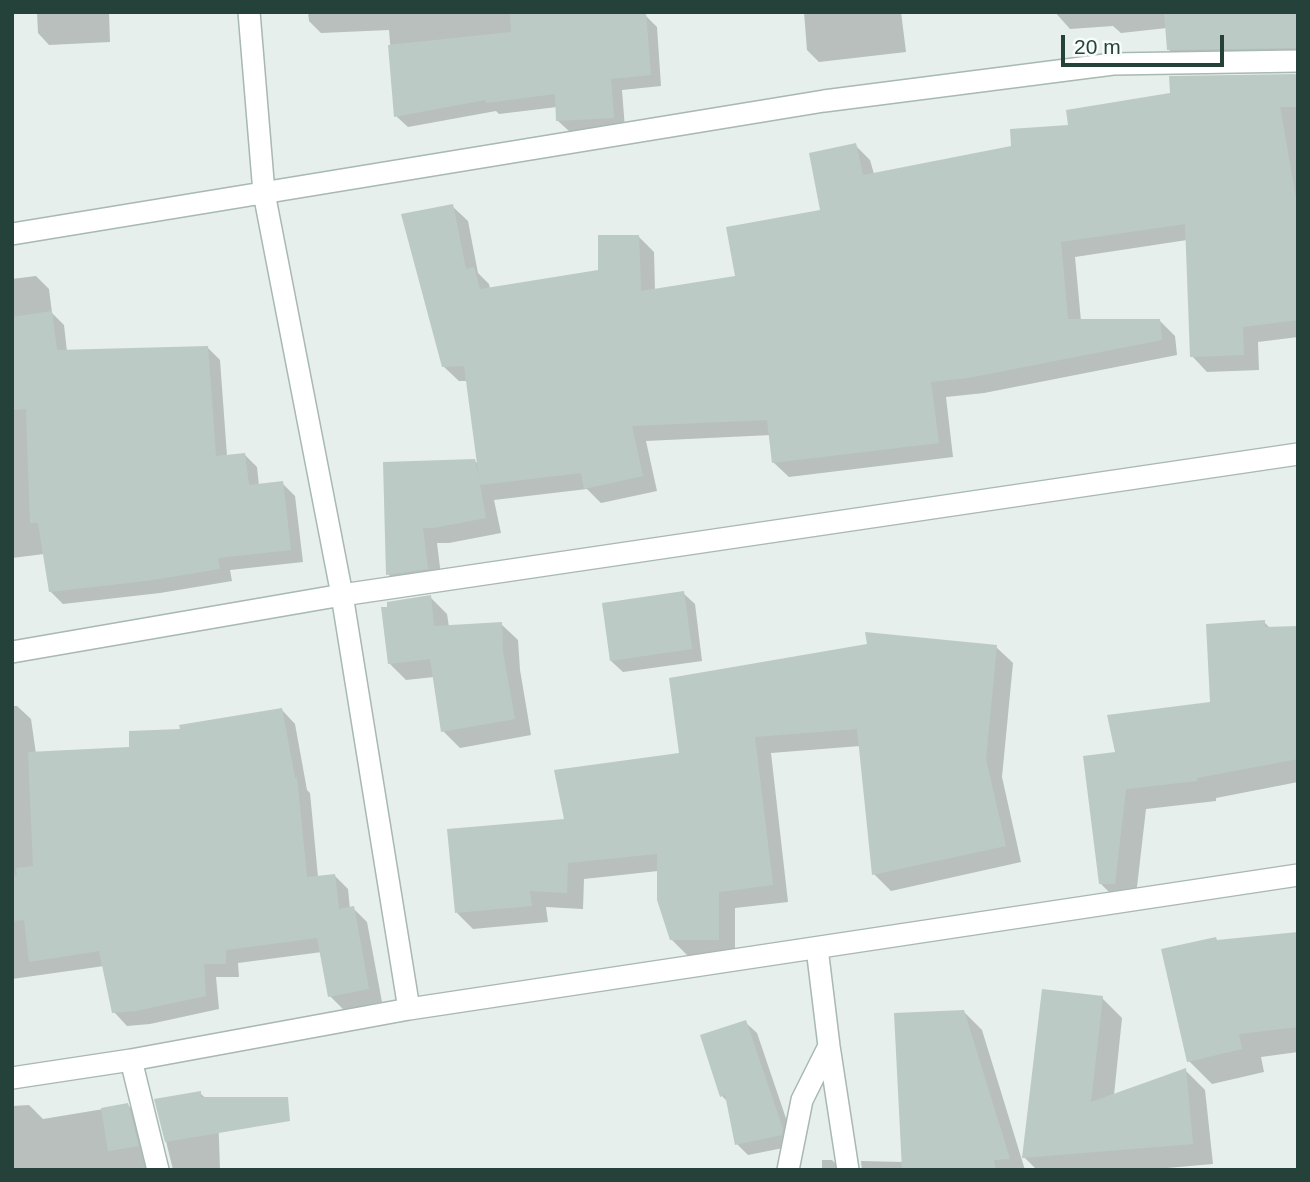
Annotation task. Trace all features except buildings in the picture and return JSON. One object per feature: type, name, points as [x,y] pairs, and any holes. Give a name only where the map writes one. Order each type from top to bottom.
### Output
[{"type":"street","points":[[249,12],[264,193],[342,595],[409,1009]]},
{"type":"street","points":[[12,234],[824,102],[1113,64],[1298,61]]},
{"type":"street","points":[[12,652],[342,595],[1298,454]]},
{"type":"street","points":[[12,1078],[131,1060],[409,1009],[1298,874]]},
{"type":"street","points":[[817,948],[848,1170]]},
{"type":"street","points":[[788,1170],[802,1100],[829,1046]]},
{"type":"street","points":[[131,1060],[158,1170]]}]
